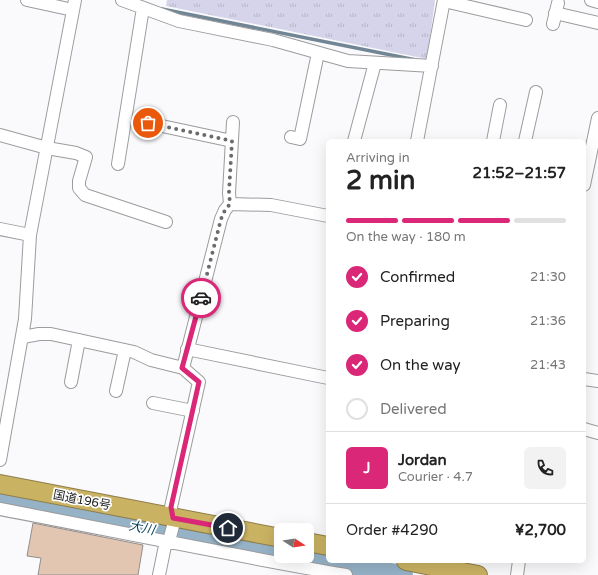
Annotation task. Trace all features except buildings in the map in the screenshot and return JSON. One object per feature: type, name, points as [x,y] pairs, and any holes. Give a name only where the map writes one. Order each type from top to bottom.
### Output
[{"type":"highway","name":"国道196号","points":[[0,484],[170,532],[274,538]]},
{"type":"highway","points":[[314,543],[326,546]]},
{"type":"highway","points":[[412,568],[478,575]]},
{"type":"street","points":[[0,460],[23,337],[30,235],[74,5],[27,0]]},
{"type":"street","points":[[122,0],[178,21],[266,39],[348,61],[432,66]]},
{"type":"street","points":[[417,139],[444,0],[526,20]]},
{"type":"street","points":[[591,0],[598,2]]},
{"type":"street","points":[[118,164],[143,8]]},
{"type":"street","points":[[555,13],[598,22]]},
{"type":"street","points":[[291,137],[300,139],[318,52]]},
{"type":"street","points":[[355,139],[375,63]]},
{"type":"street","points":[[525,139],[536,92]]},
{"type":"street","points":[[493,139],[500,105]]},
{"type":"street","points":[[586,175],[598,118]]},
{"type":"street","points":[[182,368],[221,219],[225,210],[230,204],[229,192],[233,122]]},
{"type":"street","points":[[148,123],[232,141]]},
{"type":"street","points":[[0,135],[47,148],[76,153],[86,157],[79,188],[85,195],[166,222]]},
{"type":"street","points":[[230,204],[271,205],[326,216]]},
{"type":"street","points":[[0,229],[30,235]]},
{"type":"street","points":[[23,337],[39,334],[51,334],[134,352],[151,360],[182,368],[199,382],[171,507],[170,532],[159,575]]},
{"type":"street","points":[[71,382],[79,340]]},
{"type":"street","points":[[187,349],[326,378]]},
{"type":"street","points":[[116,391],[125,350]]},
{"type":"street","points":[[586,379],[598,382]]},
{"type":"street","points":[[153,403],[193,411]]},
{"type":"street","points":[[586,430],[598,433]]},
{"type":"street","points":[[0,510],[170,532],[274,558]]},
{"type":"street","points":[[276,575],[282,563]]},
{"type":"street","points":[[296,563],[346,575]]},
{"type":"street","points":[[517,575],[519,563]]},
{"type":"green space","points":[[167,0],[435,0],[427,59],[166,6]]},
{"type":"waterway","points":[[162,9],[416,60]]},
{"type":"waterway","name":"大川","points":[[3,500],[108,519],[274,553]]},
{"type":"waterway","name":"大川","points":[[314,560],[326,562]]},
{"type":"waterway","name":"大川","points":[[331,563],[403,575]]},
{"type":"way so far","points":[[148,123],[232,141],[229,192],[230,204],[225,210],[221,219],[201,298]]},
{"type":"route","points":[[201,298],[182,368],[199,382],[171,507],[173,518],[228,528]]}]
